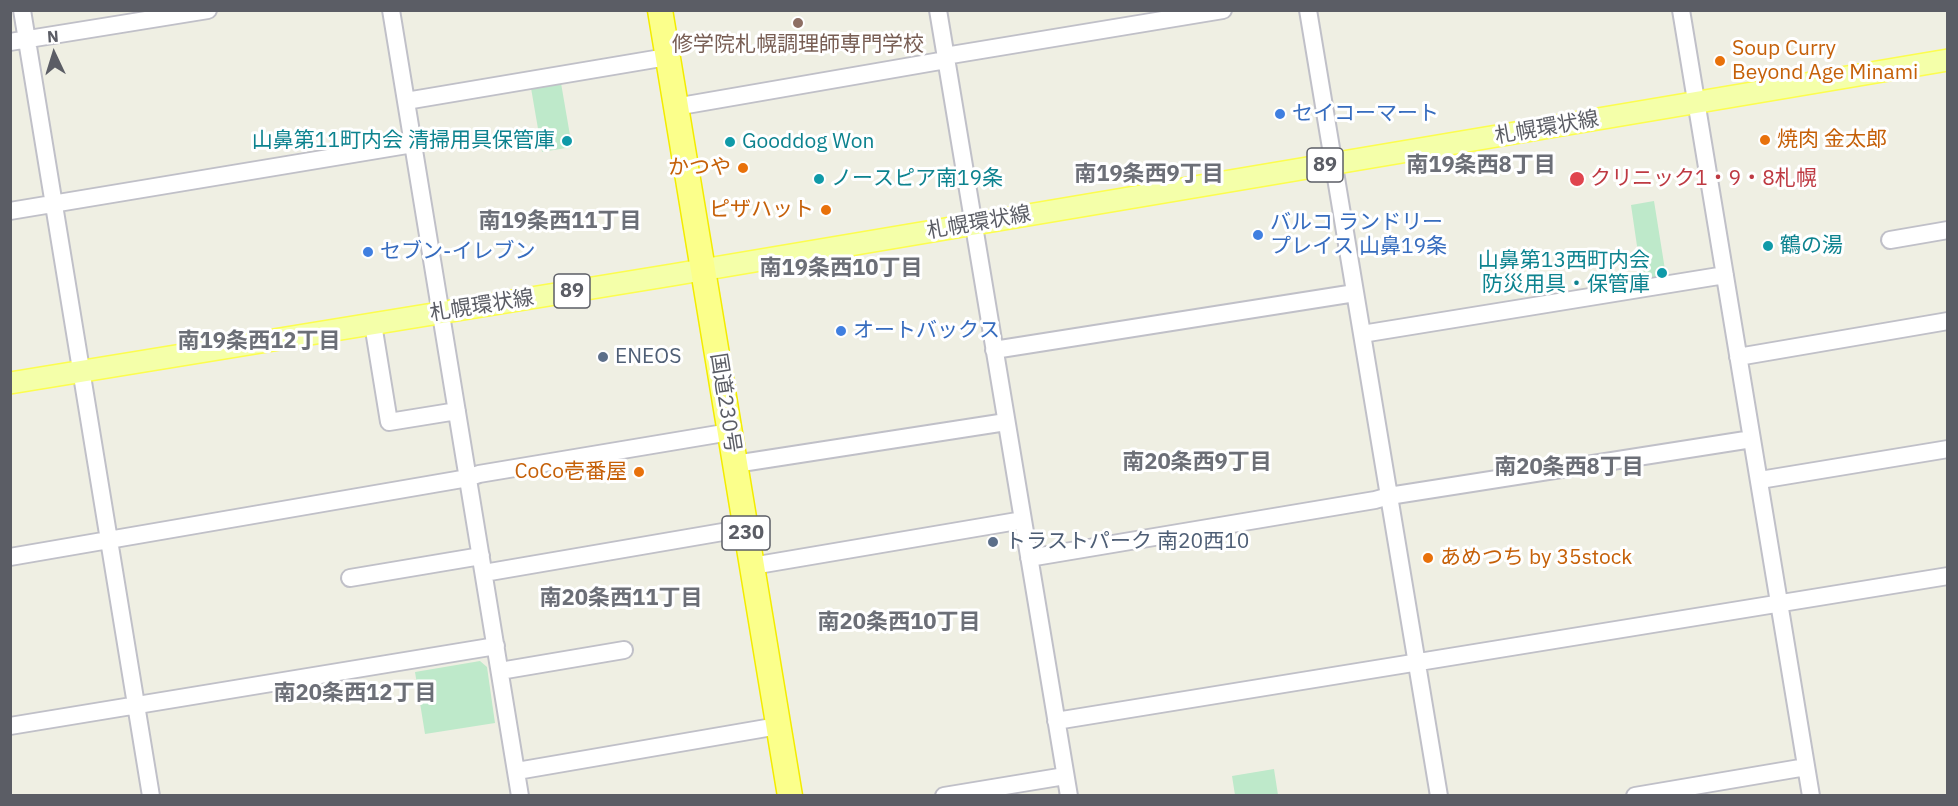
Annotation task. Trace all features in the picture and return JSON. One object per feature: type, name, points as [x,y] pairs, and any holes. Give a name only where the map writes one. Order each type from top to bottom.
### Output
[{"type":"highway","name":"国道230号","points":[[660,10],[790,795]]},
{"type":"main road","name":"札幌環状線","points":[[10,383],[702,270],[1947,60]]},
{"type":"street","points":[[22,10],[19,41],[54,203],[151,795]]},
{"type":"street","points":[[19,41],[208,10]]},
{"type":"street","points":[[391,10],[520,795]]},
{"type":"street","points":[[938,10],[1069,795]]},
{"type":"street","points":[[675,107],[1222,10]]},
{"type":"street","points":[[1308,10],[1439,795]]},
{"type":"street","points":[[1681,10],[1812,795]]},
{"type":"street","points":[[406,101],[667,57]]},
{"type":"street","points":[[10,211],[413,144]]},
{"type":"street","points":[[1890,240],[1947,230]]},
{"type":"street","points":[[1362,334],[1725,275]]},
{"type":"street","points":[[994,350],[1355,293]]},
{"type":"street","points":[[1738,357],[1947,321]]},
{"type":"street","points":[[373,324],[389,422],[457,411]]},
{"type":"street","points":[[735,464],[1006,422]]},
{"type":"street","points":[[10,557],[730,432]]},
{"type":"street","points":[[1029,558],[1389,496],[1752,439]]},
{"type":"street","points":[[1760,480],[1947,449]]},
{"type":"street","points":[[752,566],[1023,520]]},
{"type":"street","points":[[484,573],[746,528]]},
{"type":"street","points":[[350,578],[481,556]]},
{"type":"street","points":[[1056,721],[1947,576]]},
{"type":"street","points":[[10,726],[496,646]]},
{"type":"street","points":[[500,671],[624,650]]},
{"type":"street","points":[[516,771],[778,726]]},
{"type":"street","points":[[1635,795],[1806,767]]},
{"type":"street","points":[[944,795],[1065,776]]},
{"type":"green space","points":[[561,83],[572,147],[542,152],[531,88]]},
{"type":"green space","points":[[1654,201],[1666,276],[1642,280],[1631,205]]},
{"type":"green space","points":[[480,661],[487,667],[495,723],[425,734],[415,672]]},
{"type":"green space","points":[[1274,769],[1278,795],[1235,795],[1232,776]]},
{"type":"place","name":"修学院札幌調理師専門学校","points":[[798,23]]},
{"type":"place","name":"Soup Curry Beyond Age Minami","points":[[1720,61]]},
{"type":"place","name":"セイコーマート","points":[[1280,114]]},
{"type":"place","name":"焼肉 金太郎","points":[[1765,140]]},
{"type":"place","name":"山鼻第11町内会 清掃用具保管庫","points":[[567,141]]},
{"type":"place","name":"Gooddog Won","points":[[730,142]]},
{"type":"place","name":"かつや","points":[[743,168]]},
{"type":"place","name":"ノースピア南19条","points":[[819,179]]},
{"type":"place","name":"クリニック1・9・8札幌","points":[[1577,179]]},
{"type":"place","name":"ピザハット","points":[[826,210]]},
{"type":"place","name":"バルコ ランドリー プレイス 山鼻19条","points":[[1258,235]]},
{"type":"place","name":"鶴の湯","points":[[1768,246]]},
{"type":"place","name":"セブン-イレブン","points":[[368,252]]},
{"type":"place","name":"山鼻第13西町内会 防災用具・保管庫","points":[[1662,273]]},
{"type":"place","name":"オートバックス","points":[[841,331]]},
{"type":"place","name":"ENEOS","points":[[603,357]]},
{"type":"place","name":"CoCo壱番屋","points":[[639,472]]},
{"type":"place","name":"トラストパーク 南20西10","points":[[993,542]]},
{"type":"place","name":"あめつち by 35stock","points":[[1428,558]]},
{"type":"district","name":"南19条西8丁目","points":[[1481,166]]},
{"type":"district","name":"南19条西9丁目","points":[[1149,175]]},
{"type":"district","name":"南19条西11丁目","points":[[560,222]]},
{"type":"district","name":"南19条西10丁目","points":[[841,269]]},
{"type":"district","name":"南19条西12丁目","points":[[259,342]]},
{"type":"district","name":"南20条西9丁目","points":[[1197,463]]},
{"type":"district","name":"南20条西8丁目","points":[[1569,468]]},
{"type":"district","name":"南20条西11丁目","points":[[621,599]]},
{"type":"district","name":"南20条西10丁目","points":[[899,623]]},
{"type":"district","name":"南20条西12丁目","points":[[355,694]]}]
